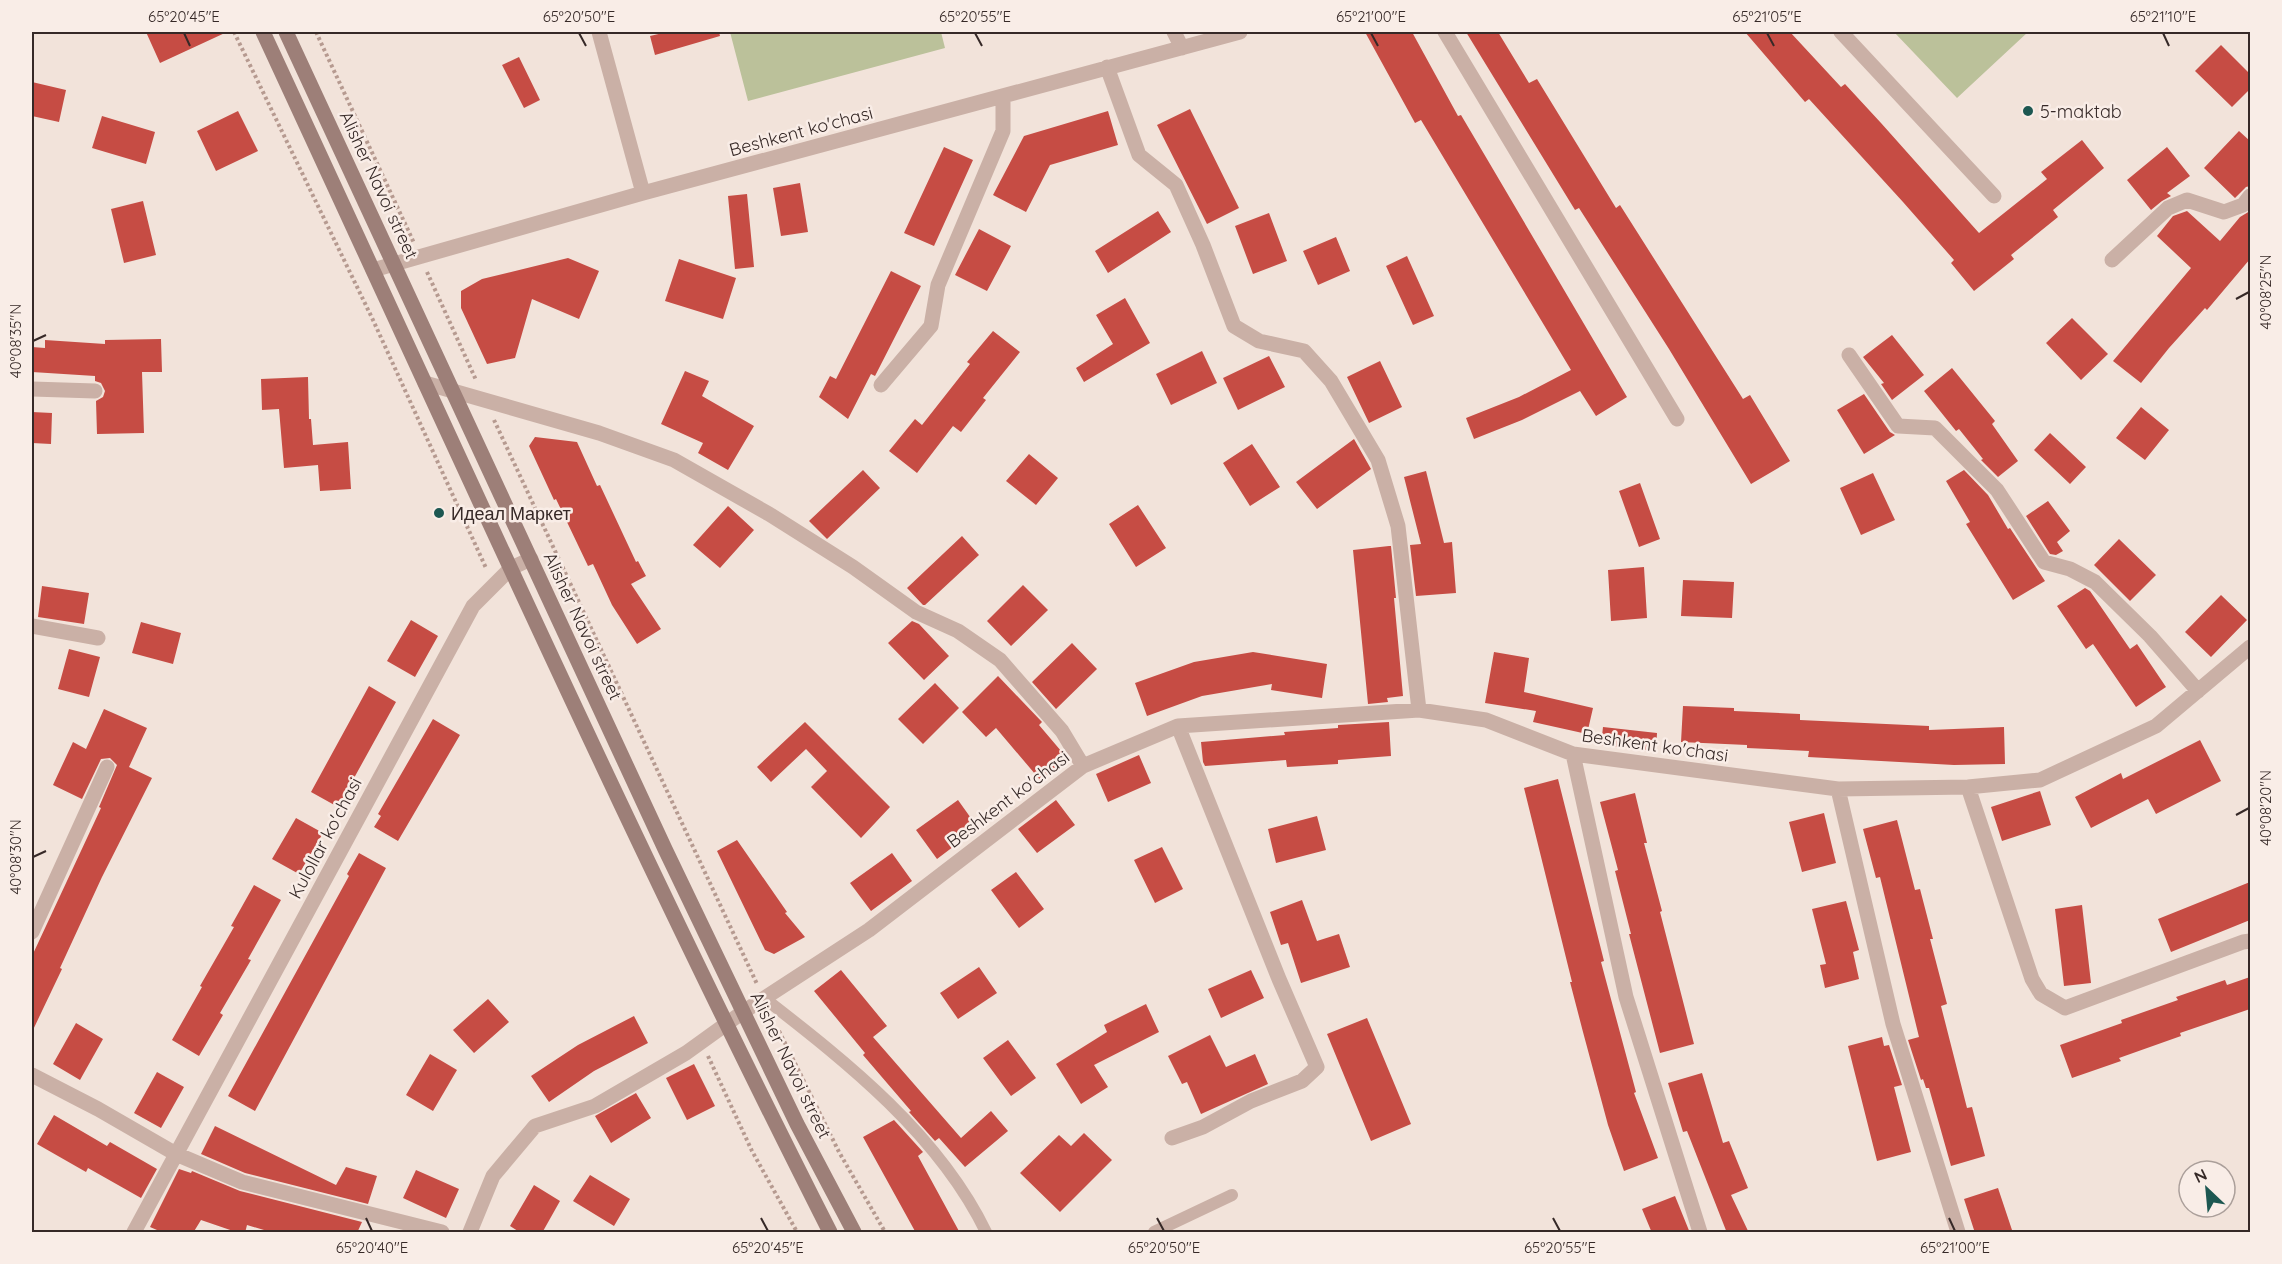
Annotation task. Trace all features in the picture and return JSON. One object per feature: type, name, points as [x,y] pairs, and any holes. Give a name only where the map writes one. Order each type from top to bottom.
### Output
[{"type":"main road","points":[[263,32],[511,568],[726,1024],[830,1233]]},
{"type":"main road","name":"Alisher Navoi street","points":[[286,32],[743,1012],[797,1124],[854,1233]]},
{"type":"street","points":[[599,32],[643,193]]},
{"type":"street","points":[[1174,32],[1182,48]]},
{"type":"street","name":"Beshkent ko'chasi","points":[[373,270],[643,193],[1240,32]]},
{"type":"street","points":[[1445,32],[1677,419]]},
{"type":"street","points":[[1841,32],[1994,196]]},
{"type":"street","points":[[1107,67],[1139,155],[1176,184],[1203,244],[1234,326],[1259,341],[1304,351],[1331,381],[1378,460],[1398,526],[1419,710]]},
{"type":"street","points":[[881,385],[931,326],[938,285],[1003,131],[1003,96]]},
{"type":"street","points":[[2112,260],[2168,208],[2187,200],[2224,212],[2243,204],[2250,196]]},
{"type":"street","points":[[1849,355],[1898,426],[1935,428],[1997,490],[2044,562],[2070,569],[2095,582],[2150,636],[2198,691]]},
{"type":"street","points":[[425,383],[599,433],[674,460],[769,514],[853,567],[916,612],[958,631],[1000,660],[1062,731],[1083,766]]},
{"type":"street","points":[[32,389],[95,391]]},
{"type":"street","name":"Kulollar ko'chasi","points":[[134,1233],[473,606],[511,568],[531,559]]},
{"type":"street","points":[[32,626],[98,638]]},
{"type":"street","name":"Beshkent ko'chasi","points":[[726,1024],[870,930],[1083,766],[1178,726],[1419,710],[1486,720],[1573,754],[1838,789],[1968,787],[2040,780],[2156,726],[2250,647]]},
{"type":"street","points":[[1172,1137],[1203,1127],[1251,1101],[1302,1081],[1317,1067],[1279,979],[1178,726]]},
{"type":"street","points":[[1573,754],[1626,997],[1700,1233]]},
{"type":"street","points":[[32,932],[107,767]]},
{"type":"street","points":[[1968,787],[2032,979],[2041,994],[2065,1008],[2250,941]]},
{"type":"street","points":[[1838,789],[1893,1024],[1958,1233]]},
{"type":"street","points":[[470,1233],[493,1176],[535,1126],[595,1106],[686,1053],[726,1024]]},
{"type":"street","points":[[32,1075],[98,1109],[176,1154],[242,1182],[442,1233]]},
{"type":"lane","points":[[764,999],[833,1052],[889,1103],[940,1161],[976,1212],[986,1233]]},
{"type":"lane","points":[[1154,1233],[1232,1195]]},
{"type":"path","points":[[234,32],[374,320],[494,585]]},
{"type":"path","points":[[316,32],[484,399],[764,999]]},
{"type":"path","points":[[779,1030],[839,1152],[885,1233]]},
{"type":"path","points":[[702,1042],[752,1151],[797,1233]]},
{"type":"green space","points":[[730,32],[941,32],[945,48],[748,101]]},
{"type":"green space","points":[[1894,32],[2028,32],[1957,98]]},
{"type":"building","points":[[146,32],[227,32],[160,63]]},
{"type":"building","points":[[667,32],[719,32],[720,36],[655,55],[650,36]]},
{"type":"building","points":[[1365,32],[1412,32],[1458,116],[1461,115],[1627,397],[1596,416],[1580,391],[1522,420],[1474,439],[1466,418],[1519,397],[1571,370],[1421,120],[1415,123]]},
{"type":"building","points":[[1466,32],[1498,32],[1529,83],[1537,79],[1616,208],[1620,205],[1743,399],[1750,395],[1790,461],[1751,484],[1669,349],[1579,208],[1575,210]]},
{"type":"building","points":[[1745,32],[1790,32],[1841,87],[1845,84],[1979,233],[2047,179],[2041,172],[2082,140],[2104,168],[2053,210],[2058,217],[2011,255],[2014,259],[1974,291],[1951,263],[1954,260],[1903,202],[1809,99],[1805,102]]},
{"type":"building","points":[[2221,45],[2250,74],[2250,89],[2232,107],[2195,71]]},
{"type":"building","points":[[519,57],[540,100],[524,108],[502,65]]},
{"type":"building","points":[[32,82],[66,90],[59,122],[32,116]]},
{"type":"building","points":[[1190,109],[1239,208],[1207,224],[1157,125]]},
{"type":"building","points":[[238,111],[258,151],[216,171],[197,131]]},
{"type":"building","points":[[1108,111],[1118,145],[1050,165],[1026,212],[993,195],[1024,136]]},
{"type":"building","points":[[102,116],[155,132],[146,164],[92,148]]},
{"type":"building","points":[[2239,131],[2250,141],[2250,186],[2235,198],[2204,168]]},
{"type":"building","points":[[944,147],[973,160],[934,246],[904,233]]},
{"type":"building","points":[[2167,147],[2190,176],[2167,193],[2171,196],[2151,210],[2127,180]]},
{"type":"building","points":[[800,183],[808,232],[781,236],[773,188]]},
{"type":"building","points":[[747,194],[754,267],[735,269],[728,196]]},
{"type":"building","points":[[143,201],[156,255],[124,263],[111,209]]},
{"type":"building","points":[[1158,211],[1171,232],[1108,273],[1095,251]]},
{"type":"building","points":[[2187,211],[2220,241],[2240,217],[2250,211],[2250,259],[2207,310],[2205,308],[2169,348],[2141,383],[2113,361],[2191,268],[2157,236],[2173,216]]},
{"type":"building","points":[[1269,213],[1287,261],[1253,274],[1235,226]]},
{"type":"building","points":[[979,229],[1011,246],[987,291],[955,275]]},
{"type":"building","points":[[1336,237],[1350,271],[1318,285],[1303,251]]},
{"type":"building","points":[[1407,256],[1434,316],[1413,325],[1386,266]]},
{"type":"building","points":[[568,258],[599,271],[579,319],[532,299],[515,358],[487,364],[461,308],[461,291],[482,279]]},
{"type":"building","points":[[679,259],[736,278],[723,319],[665,301]]},
{"type":"building","points":[[891,271],[921,286],[875,376],[871,374],[848,419],[819,397],[830,376],[836,379]]},
{"type":"building","points":[[1125,298],[1150,343],[1084,382],[1076,368],[1113,344],[1096,315]]},
{"type":"building","points":[[2072,318],[2108,354],[2081,380],[2046,343]]},
{"type":"building","points":[[993,331],[1020,352],[983,398],[986,400],[961,432],[953,426],[917,473],[889,451],[915,419],[922,425],[970,364],[967,362]]},
{"type":"building","points":[[1892,335],[1924,375],[1892,400],[1881,384],[1884,383],[1863,357]]},
{"type":"building","points":[[161,339],[162,372],[142,372],[144,433],[97,434],[96,401],[103,397],[105,391],[101,383],[95,381],[95,376],[32,372],[32,347],[45,348],[45,340],[105,344],[105,340]]},
{"type":"building","points":[[1202,351],[1217,383],[1171,405],[1156,374]]},
{"type":"building","points":[[1269,356],[1285,387],[1238,410],[1223,378]]},
{"type":"building","points":[[1380,361],[1402,407],[1369,423],[1347,377]]},
{"type":"building","points":[[1952,368],[1995,421],[1992,424],[2018,461],[1998,477],[1981,460],[1983,459],[1959,429],[1956,431],[1924,391]]},
{"type":"building","points":[[685,371],[709,381],[702,396],[754,426],[728,470],[698,453],[703,443],[661,424]]},
{"type":"building","points":[[308,377],[309,419],[311,419],[313,445],[348,442],[351,489],[320,491],[318,465],[284,468],[279,409],[262,410],[261,379]]},
{"type":"building","points":[[1864,394],[1890,432],[1895,435],[1864,454],[1837,410]]},
{"type":"building","points":[[2141,407],[2169,430],[2145,460],[2116,438]]},
{"type":"building","points":[[32,412],[52,413],[51,444],[32,443]]},
{"type":"building","points":[[2050,433],[2086,467],[2070,484],[2034,450]]},
{"type":"building","points":[[535,437],[577,442],[636,562],[638,561],[646,576],[631,584],[661,629],[637,644],[612,605],[593,564],[588,566],[556,499],[554,500],[529,446]]},
{"type":"building","points":[[1354,439],[1371,469],[1317,509],[1296,482]]},
{"type":"building","points":[[1252,444],[1280,487],[1250,506],[1223,463]]},
{"type":"building","points":[[1029,454],[1058,478],[1036,505],[1006,481]]},
{"type":"building","points":[[863,470],[880,488],[827,539],[809,521]]},
{"type":"building","points":[[1964,470],[1988,495],[2008,529],[2010,528],[2045,581],[2013,600],[1966,524],[1970,522],[1946,481]]},
{"type":"building","points":[[1426,471],[1444,543],[1452,542],[1456,593],[1416,596],[1410,545],[1421,544],[1404,477]]},
{"type":"building","points":[[1873,473],[1895,520],[1861,535],[1840,488]]},
{"type":"building","points":[[1640,483],[1660,539],[1639,547],[1619,491]]},
{"type":"building","points":[[2048,501],[2070,531],[2057,542],[2063,551],[2056,555],[2050,554],[2026,516]]},
{"type":"building","points":[[1138,505],[1166,548],[1136,567],[1109,524]]},
{"type":"building","points":[[728,506],[754,530],[720,568],[693,545]]},
{"type":"building","points":[[962,536],[979,555],[923,605],[907,588]]},
{"type":"building","points":[[2119,539],[2156,575],[2130,601],[2094,565]]},
{"type":"building","points":[[1391,546],[1403,696],[1387,698],[1388,702],[1368,704],[1353,550]]},
{"type":"building","points":[[1644,567],[1647,618],[1611,621],[1608,570]]},
{"type":"building","points":[[1683,580],[1734,582],[1732,618],[1681,616]]},
{"type":"building","points":[[1023,585],[1048,610],[1011,646],[987,621]]},
{"type":"building","points":[[42,586],[89,593],[84,624],[38,617]]},
{"type":"building","points":[[2085,588],[2090,591],[2130,649],[2137,644],[2166,687],[2136,707],[2093,644],[2086,649],[2057,606]]},
{"type":"building","points":[[2221,595],[2247,620],[2211,657],[2185,632]]},
{"type":"building","points":[[411,620],[438,636],[415,677],[387,661]]},
{"type":"building","points":[[912,621],[919,624],[949,656],[924,680],[888,643]]},
{"type":"building","points":[[141,622],[181,633],[173,664],[132,653]]},
{"type":"building","points":[[1072,643],[1097,669],[1056,709],[1032,682]]},
{"type":"building","points":[[69,649],[100,657],[89,697],[58,689]]},
{"type":"building","points":[[1253,652],[1327,664],[1322,698],[1271,690],[1272,684],[1202,696],[1147,716],[1135,683],[1194,662]]},
{"type":"building","points":[[1494,652],[1529,658],[1524,692],[1593,708],[1587,734],[1533,722],[1536,711],[1485,703]]},
{"type":"building","points":[[998,676],[1042,722],[1039,725],[1067,758],[1041,781],[996,728],[986,737],[962,712]]},
{"type":"building","points":[[935,683],[959,708],[923,744],[898,719]]},
{"type":"building","points":[[369,686],[396,702],[338,807],[311,792]]},
{"type":"building","points":[[1683,706],[1800,714],[1800,720],[1929,726],[1929,730],[2004,727],[2005,764],[1954,765],[1808,757],[1809,751],[1681,742]]},
{"type":"building","points":[[104,709],[147,728],[129,767],[152,778],[102,877],[32,1032],[32,956],[101,808],[99,807],[117,765],[110,758],[101,759],[82,799],[53,785],[73,742],[86,749]]},
{"type":"building","points":[[433,719],[460,735],[398,841],[374,827],[381,816],[378,814]]},
{"type":"building","points":[[805,722],[890,807],[861,838],[811,787],[827,771],[806,749],[771,782],[757,767]]},
{"type":"building","points":[[1389,722],[1391,756],[1338,760],[1338,764],[1287,767],[1286,760],[1205,766],[1203,762],[1201,742],[1285,735],[1284,732],[1338,728],[1338,725]]},
{"type":"building","points":[[1603,727],[1657,733],[1656,751],[1601,745]]},
{"type":"building","points":[[2200,740],[2221,781],[2156,814],[2148,799],[2091,828],[2075,797],[2121,773],[2123,779]]},
{"type":"building","points":[[1139,755],[1151,783],[1108,802],[1096,774]]},
{"type":"building","points":[[1558,779],[1604,961],[1601,962],[1636,1092],[1634,1093],[1658,1158],[1624,1171],[1608,1125],[1583,1032],[1524,788]]},
{"type":"building","points":[[2040,791],[2051,825],[2002,841],[1991,807]]},
{"type":"building","points":[[1635,793],[1647,843],[1644,843],[1662,911],[1660,912],[1694,1044],[1660,1053],[1629,934],[1631,934],[1615,871],[1618,870],[1600,802]]},
{"type":"building","points":[[958,800],[978,828],[937,859],[916,830]]},
{"type":"building","points":[[1056,800],[1075,825],[1037,853],[1018,829]]},
{"type":"building","points":[[1824,813],[1836,863],[1802,872],[1789,822]]},
{"type":"building","points":[[1317,816],[1326,850],[1276,863],[1268,829]]},
{"type":"building","points":[[296,818],[323,833],[299,874],[272,859]]},
{"type":"building","points":[[1897,820],[1915,890],[1920,889],[1933,939],[1930,939],[1947,1004],[1941,1006],[1967,1108],[1972,1107],[1985,1156],[1951,1166],[1929,1088],[1926,1088],[1923,1079],[1921,1080],[1908,1040],[1919,1037],[1880,877],[1876,878],[1863,829]]},
{"type":"building","points":[[737,840],[787,912],[785,913],[805,937],[774,954],[765,950],[717,851]]},
{"type":"building","points":[[1162,847],[1183,889],[1155,903],[1134,860]]},
{"type":"building","points":[[359,853],[386,868],[255,1111],[228,1096],[349,876],[347,874]]},
{"type":"building","points":[[892,853],[912,881],[871,911],[850,883]]},
{"type":"building","points":[[1016,872],[1044,909],[1019,928],[991,890]]},
{"type":"building","points":[[2250,882],[2250,920],[2171,952],[2158,919]]},
{"type":"building","points":[[254,885],[281,900],[248,959],[251,960],[220,1013],[223,1015],[199,1056],[172,1040],[234,927],[231,926]]},
{"type":"building","points":[[1302,900],[1317,941],[1339,934],[1350,967],[1301,983],[1288,943],[1281,945],[1270,912]]},
{"type":"building","points":[[1846,901],[1859,950],[1853,952],[1859,979],[1825,988],[1820,965],[1826,964],[1812,909]]},
{"type":"building","points":[[2082,905],[2091,983],[2064,986],[2055,909]]},
{"type":"building","points":[[979,967],[997,993],[958,1019],[940,993]]},
{"type":"building","points":[[841,970],[887,1026],[873,1037],[961,1138],[991,1111],[1008,1131],[965,1167],[939,1138],[935,1141],[909,1112],[911,1111],[863,1055],[865,1053],[814,991]]},
{"type":"building","points":[[1251,970],[1264,998],[1221,1018],[1208,989]]},
{"type":"building","points":[[2250,977],[2250,1009],[2180,1033],[2181,1036],[2119,1058],[2121,1061],[2072,1078],[2060,1045],[2178,1000],[2176,997],[2225,980],[2227,985]]},
{"type":"building","points":[[488,999],[509,1022],[474,1053],[453,1030]]},
{"type":"building","points":[[1146,1004],[1159,1032],[1094,1065],[1108,1087],[1081,1104],[1056,1064],[1107,1032],[1104,1025]]},
{"type":"building","points":[[634,1016],[648,1043],[594,1071],[549,1102],[531,1076],[578,1045]]},
{"type":"building","points":[[1367,1018],[1411,1124],[1371,1141],[1327,1034]]},
{"type":"building","points":[[76,1023],[103,1039],[80,1080],[53,1064]]},
{"type":"building","points":[[1210,1035],[1226,1067],[1255,1054],[1268,1084],[1201,1114],[1187,1082],[1182,1084],[1168,1056]]},
{"type":"building","points":[[1882,1037],[1884,1046],[1889,1045],[1902,1085],[1894,1087],[1911,1152],[1877,1161],[1848,1046]]},
{"type":"building","points":[[1008,1040],[1036,1078],[1011,1096],[983,1058]]},
{"type":"building","points":[[430,1054],[457,1070],[433,1111],[406,1095]]},
{"type":"building","points":[[694,1064],[715,1106],[687,1120],[666,1078]]},
{"type":"building","points":[[157,1072],[184,1087],[161,1128],[134,1113]]},
{"type":"building","points":[[1702,1073],[1723,1143],[1729,1141],[1748,1188],[1731,1195],[1749,1233],[1727,1233],[1687,1131],[1683,1132],[1668,1083]]},
{"type":"building","points":[[636,1093],[651,1118],[611,1143],[595,1116]]},
{"type":"building","points":[[54,1115],[107,1146],[110,1142],[157,1169],[141,1198],[88,1168],[86,1172],[37,1144]]},
{"type":"building","points":[[894,1120],[923,1152],[918,1156],[960,1233],[916,1233],[863,1137]]},
{"type":"building","points":[[215,1126],[336,1185],[346,1167],[377,1176],[368,1204],[245,1173],[201,1154]]},
{"type":"building","points":[[1084,1133],[1112,1160],[1060,1212],[1020,1173],[1059,1135],[1071,1146]]},
{"type":"building","points":[[179,1169],[191,1173],[192,1171],[240,1191],[362,1222],[357,1233],[274,1233],[247,1225],[245,1233],[239,1233],[201,1220],[193,1233],[164,1233],[150,1227]]},
{"type":"building","points":[[416,1170],[459,1189],[446,1218],[403,1198]]},
{"type":"building","points":[[590,1175],[630,1199],[614,1226],[573,1201]]},
{"type":"building","points":[[534,1185],[560,1201],[542,1233],[521,1233],[510,1226]]},
{"type":"building","points":[[1998,1188],[2013,1233],[1975,1233],[1964,1199]]},
{"type":"building","points":[[1675,1196],[1690,1233],[1652,1233],[1642,1209]]},
{"type":"place","name":"5-maktab","points":[[2028,111]]},
{"type":"place","name":"Идеал Маркет","points":[[439,513]]}]
